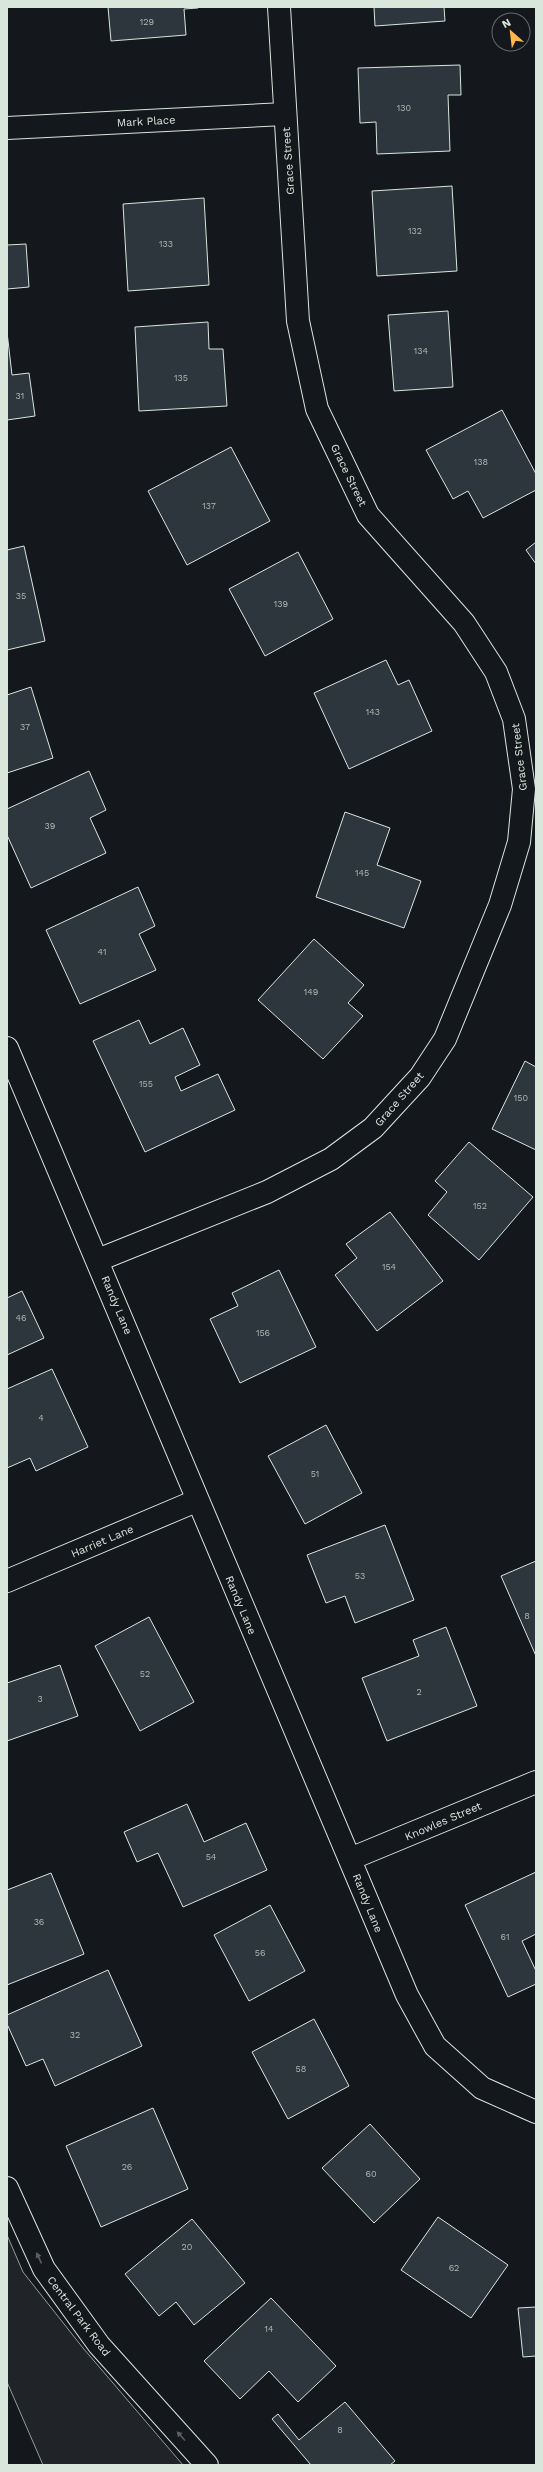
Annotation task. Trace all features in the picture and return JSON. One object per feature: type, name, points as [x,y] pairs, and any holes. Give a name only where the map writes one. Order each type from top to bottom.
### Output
[{"type":"street","name":"Grace Street","points":[[98,1260],[267,1192],[331,1159],[373,1128],[420,1077],[445,1040],[500,905],[519,842],[524,789],[522,774],[514,719],[496,672],[464,623],[368,516],[316,409],[298,321],[279,7]]},
{"type":"street","name":"Mark Place","points":[[7,128],[285,114]]},
{"type":"street","name":"Randy Lane","points":[[7,1048],[177,1446],[196,1501],[407,1995],[436,2046],[482,2088],[536,2112]]},
{"type":"street","name":"Harriet Lane","points":[[7,1581],[196,1501]]},
{"type":"street","name":"Knowles Street","points":[[350,1859],[536,1782]]},
{"type":"street","name":"Central Park Road","points":[[7,2188],[44,2269],[99,2346],[207,2465]]},
{"type":"shaded area","points":[[7,2235],[23,2272],[83,2348],[183,2465],[43,2465],[7,2382]]},
{"type":"building","points":[[108,7],[198,8],[184,9],[186,35],[111,41]]},
{"type":"building","points":[[374,7],[444,7],[445,21],[375,26]]},
{"type":"building","points":[[460,65],[461,95],[448,95],[450,151],[377,154],[376,122],[360,123],[358,68]]},
{"type":"building","points":[[452,186],[457,271],[377,276],[372,191]]},
{"type":"building","points":[[204,198],[209,285],[128,291],[123,204]]},
{"type":"building","points":[[26,244],[29,287],[7,289],[7,245]]},
{"type":"building","points":[[448,311],[453,387],[394,391],[388,315]]},
{"type":"building","points":[[208,322],[209,349],[223,349],[227,406],[139,411],[135,327]]},
{"type":"building","points":[[7,332],[12,375],[29,373],[35,416],[7,420]]},
{"type":"building","points":[[502,410],[536,474],[536,490],[483,518],[468,491],[453,499],[426,450]]},
{"type":"building","points":[[231,447],[270,521],[187,565],[148,491]]},
{"type":"building","points":[[536,542],[536,564],[526,550]]},
{"type":"building","points":[[24,546],[45,641],[7,650],[7,550]]},
{"type":"building","points":[[298,552],[333,619],[265,656],[229,589]]},
{"type":"building","points":[[386,660],[398,685],[409,680],[432,731],[349,769],[314,693]]},
{"type":"building","points":[[31,687],[53,758],[7,773],[7,695]]},
{"type":"building","points":[[89,771],[106,810],[90,818],[106,853],[31,888],[7,835],[7,809]]},
{"type":"building","points":[[345,812],[390,828],[377,865],[421,881],[404,928],[316,897]]},
{"type":"building","points":[[138,887],[155,926],[139,934],[156,970],[80,1004],[46,930]]},
{"type":"building","points":[[314,939],[364,985],[348,1003],[363,1016],[323,1059],[258,1000]]},
{"type":"building","points":[[139,1020],[150,1044],[183,1028],[200,1065],[175,1077],[181,1091],[218,1074],[235,1110],[145,1152],[93,1041]]},
{"type":"building","points":[[525,1061],[536,1067],[536,1150],[492,1129]]},
{"type":"building","points":[[469,1142],[533,1197],[479,1260],[428,1215],[447,1192],[435,1181]]},
{"type":"building","points":[[390,1212],[443,1281],[377,1331],[335,1275],[357,1258],[346,1244]]},
{"type":"building","points":[[279,1270],[316,1347],[240,1383],[210,1319],[238,1306],[232,1293]]},
{"type":"building","points":[[22,1291],[44,1338],[7,1355],[7,1298]]},
{"type":"building","points":[[52,1369],[88,1447],[36,1471],[30,1458],[7,1468],[7,1389]]},
{"type":"building","points":[[326,1425],[362,1493],[305,1524],[268,1456]]},
{"type":"building","points":[[385,1525],[414,1600],[355,1623],[345,1596],[326,1603],[307,1555]]},
{"type":"building","points":[[536,1561],[536,1656],[501,1576]]},
{"type":"building","points":[[149,1617],[194,1702],[140,1731],[95,1646]]},
{"type":"building","points":[[446,1627],[477,1706],[387,1741],[362,1678],[419,1656],[413,1640]]},
{"type":"building","points":[[60,1665],[78,1716],[7,1741],[7,1683]]},
{"type":"building","points":[[187,1804],[204,1842],[246,1823],[267,1870],[183,1907],[158,1853],[137,1862],[124,1832]]},
{"type":"building","points":[[536,1872],[536,1934],[522,1941],[536,1971],[536,1984],[508,1997],[465,1905]]},
{"type":"building","points":[[51,1873],[84,1954],[7,1985],[7,1890]]},
{"type":"building","points":[[270,1905],[305,1971],[249,2001],[214,1935]]},
{"type":"building","points":[[108,1970],[142,2046],[55,2086],[43,2059],[26,2066],[7,2024],[7,2015]]},
{"type":"building","points":[[314,2019],[349,2086],[288,2119],[252,2052]]},
{"type":"building","points":[[153,2108],[188,2189],[101,2227],[66,2146]]},
{"type":"building","points":[[370,2124],[420,2179],[374,2223],[322,2168]]},
{"type":"building","points":[[438,2217],[508,2265],[471,2318],[401,2270]]},
{"type":"building","points":[[192,2219],[245,2283],[194,2325],[176,2302],[159,2316],[125,2274]]},
{"type":"building","points":[[271,2298],[336,2366],[298,2402],[269,2371],[240,2399],[204,2361]]},
{"type":"building","points":[[536,2307],[536,2356],[523,2357],[518,2308]]},
{"type":"building","points":[[345,2402],[395,2461],[390,2465],[311,2465],[272,2419],[278,2414],[299,2440]]}]
